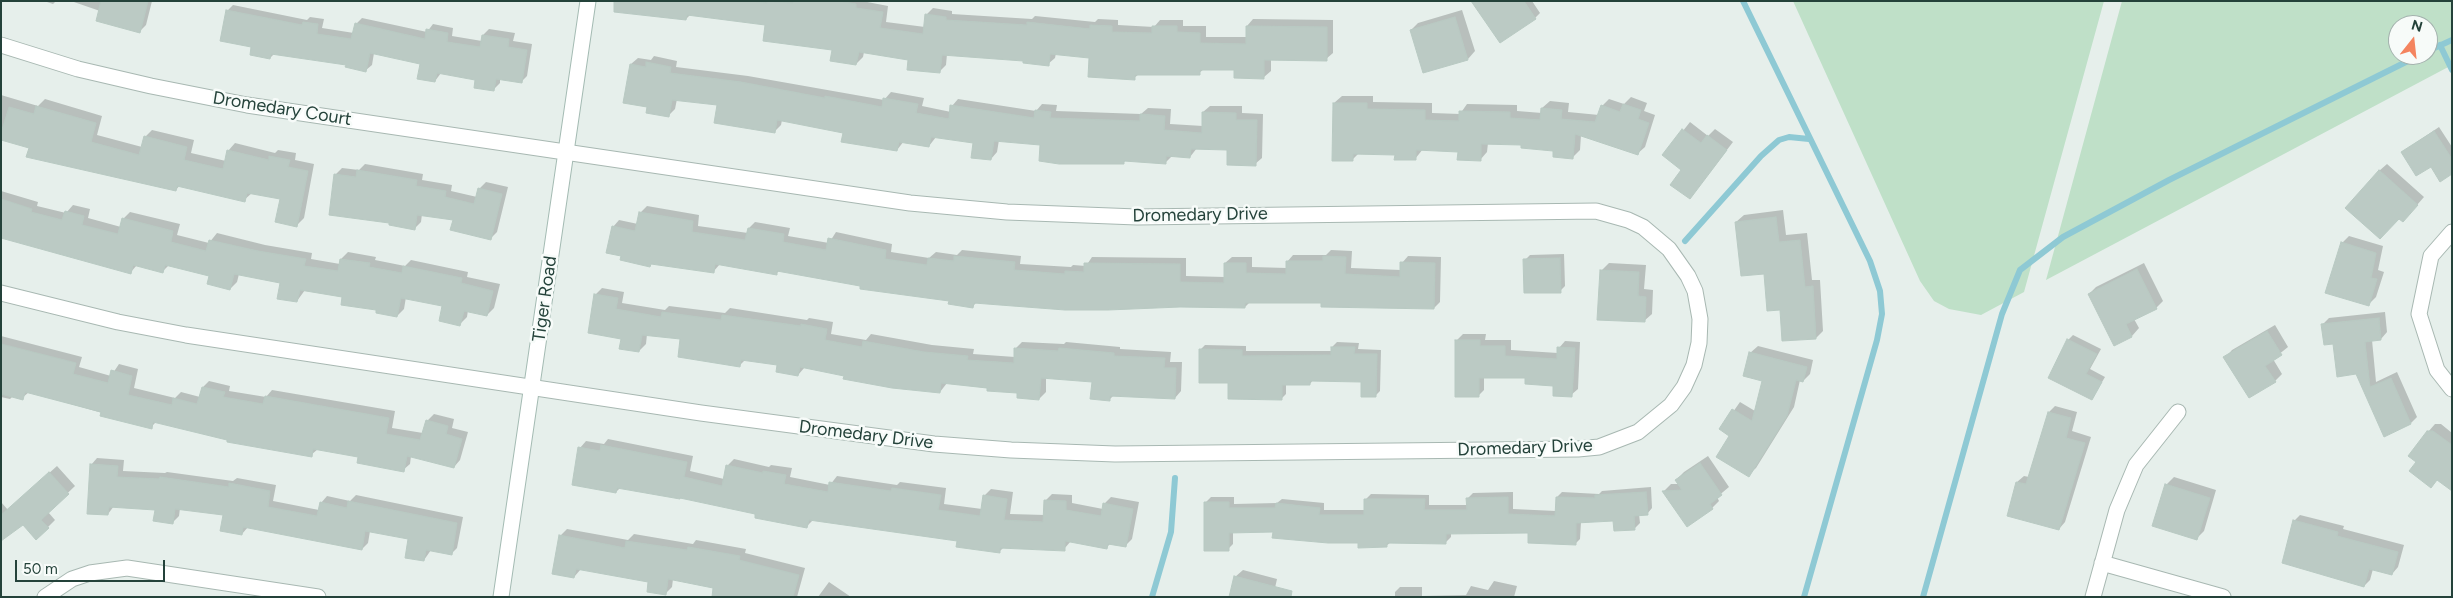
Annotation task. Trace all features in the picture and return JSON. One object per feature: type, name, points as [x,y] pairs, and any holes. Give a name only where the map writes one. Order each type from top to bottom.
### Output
[{"type":"street","name":"Tiger Road","points":[[501,597],[588,1]]},
{"type":"street","name":"Dromedary Court","points":[[1,45],[78,69],[247,105],[566,153]]},
{"type":"street","name":"Dromedary Drive","points":[[532,387],[882,439],[1011,450],[1115,454],[1578,449],[1619,441],[1638,432],[1654,421],[1684,387],[1694,365],[1700,343],[1700,319],[1694,292],[1680,262],[1663,243],[1643,227],[1628,220],[1596,212],[1137,217],[1007,212],[910,203],[566,153]]},
{"type":"street","points":[[2452,232],[2431,256],[2419,314],[2437,370],[2452,389]]},
{"type":"street","points":[[1,293],[118,322],[186,335],[532,387]]},
{"type":"street","points":[[2093,597],[2117,510],[2136,465],[2178,412]]},
{"type":"street","points":[[2102,563],[2222,597]]},
{"type":"street","points":[[45,597],[72,579],[90,573],[127,568],[318,597]]},
{"type":"green space","points":[[1793,1],[2104,1],[2024,292],[1981,315],[1949,309],[1934,301],[1920,281]]},
{"type":"green space","points":[[2122,1],[2452,1],[2452,65],[2046,280]]},
{"type":"building","points":[[101,1],[148,1],[140,33],[96,21]]},
{"type":"building","points":[[614,1],[752,1],[767,3],[767,1],[793,3],[793,1],[840,1],[856,4],[856,8],[883,12],[880,28],[923,34],[925,14],[946,17],[946,20],[1027,25],[1027,22],[1090,29],[1090,25],[1112,26],[1112,32],[1152,33],[1152,26],[1177,26],[1177,32],[1200,33],[1200,43],[1246,44],[1246,26],[1327,27],[1327,61],[1264,60],[1264,79],[1234,78],[1234,70],[1200,70],[1200,75],[1135,75],[1135,80],[1088,77],[1089,58],[1050,54],[1049,66],[1023,63],[1023,61],[942,55],[940,73],[907,70],[908,60],[859,52],[856,65],[830,61],[832,50],[763,41],[765,25],[687,15],[686,20],[614,12]]},
{"type":"building","points":[[1471,1],[1524,1],[1536,19],[1500,43]]},
{"type":"building","points":[[226,10],[302,25],[303,22],[318,24],[317,34],[351,39],[355,23],[425,39],[426,29],[448,33],[447,42],[480,47],[482,35],[509,39],[508,47],[527,50],[522,83],[496,79],[494,91],[474,88],[475,80],[437,73],[435,82],[417,79],[420,64],[370,53],[366,72],[345,67],[346,65],[271,54],[270,59],[250,55],[251,47],[220,41]]},
{"type":"building","points":[[1455,17],[1468,60],[1423,73],[1410,30]]},
{"type":"building","points":[[646,62],[671,67],[670,73],[741,82],[882,107],[883,98],[918,104],[916,113],[949,119],[950,105],[1034,118],[1035,110],[1051,112],[1050,118],[1140,121],[1140,114],[1165,116],[1164,130],[1202,133],[1202,112],[1236,113],[1236,120],[1257,120],[1256,166],[1227,165],[1227,150],[1191,149],[1190,158],[1166,156],[1166,164],[1124,161],[1124,164],[1059,164],[1039,161],[1040,145],[994,141],[991,160],[971,158],[973,143],[931,137],[929,147],[899,142],[897,151],[841,142],[843,133],[777,120],[775,133],[714,123],[717,105],[672,100],[669,117],[646,113],[647,107],[623,103],[630,64],[646,67]]},
{"type":"building","points":[[1333,103],[1367,103],[1367,109],[1425,110],[1425,120],[1459,121],[1459,111],[1510,112],[1510,118],[1540,120],[1541,108],[1562,110],[1561,119],[1595,122],[1601,105],[1620,112],[1623,104],[1641,110],[1638,119],[1649,123],[1638,155],[1575,134],[1573,159],[1553,157],[1553,151],[1521,148],[1521,145],[1481,144],[1481,161],[1457,160],[1458,152],[1416,150],[1416,160],[1394,160],[1395,155],[1353,154],[1353,161],[1332,161]]},
{"type":"building","points":[[36,106],[96,123],[91,142],[139,155],[144,136],[187,147],[184,160],[223,169],[227,150],[269,160],[269,156],[290,160],[288,167],[308,171],[297,227],[275,222],[280,199],[247,193],[245,202],[177,186],[176,191],[26,157],[29,148],[1,140],[1,133],[9,107],[34,114]]},
{"type":"building","points":[[1682,129],[1701,143],[1707,135],[1727,150],[1690,199],[1670,185],[1681,170],[1662,155]]},
{"type":"building","points":[[2434,131],[2452,159],[2452,174],[2440,182],[2431,167],[2416,176],[2401,152]]},
{"type":"building","points":[[357,170],[417,180],[416,186],[446,191],[445,197],[474,204],[478,188],[502,194],[491,240],[450,230],[453,220],[417,215],[415,230],[389,225],[389,223],[329,215],[334,174],[356,177]]},
{"type":"building","points":[[2379,170],[2418,205],[2403,222],[2399,219],[2380,239],[2345,208]]},
{"type":"building","points":[[1,199],[32,209],[31,212],[62,220],[65,211],[84,216],[82,225],[118,234],[122,218],[173,231],[171,242],[206,251],[209,240],[306,259],[304,266],[338,271],[340,259],[370,263],[369,267],[402,273],[403,266],[462,278],[461,283],[493,291],[487,316],[464,311],[460,326],[439,321],[442,306],[401,298],[397,317],[376,313],[376,310],[341,305],[342,297],[300,290],[297,302],[277,299],[280,283],[234,274],[230,290],[207,284],[209,276],[165,265],[163,273],[133,265],[131,274],[1,238]]},
{"type":"building","points":[[639,212],[693,221],[692,232],[745,240],[748,228],[784,234],[783,242],[826,250],[828,238],[886,250],[885,259],[927,265],[928,258],[954,261],[954,256],[1015,262],[1014,270],[1065,274],[1065,271],[1084,272],[1084,263],[1180,264],[1180,282],[1224,283],[1224,263],[1246,263],[1246,273],[1286,274],[1286,261],[1323,261],[1323,256],[1346,257],[1345,274],[1400,277],[1400,262],[1435,263],[1434,309],[1321,307],[1321,303],[1245,303],[1245,308],[1180,307],[1065,310],[974,303],[973,308],[948,304],[949,301],[860,289],[860,286],[777,271],[777,275],[715,264],[714,273],[651,264],[650,267],[620,260],[621,256],[606,253],[612,226],[635,231]]},
{"type":"building","points":[[1776,217],[1779,242],[1800,240],[1805,287],[1813,286],[1816,339],[1782,341],[1780,310],[1767,311],[1764,274],[1741,276],[1735,222]]},
{"type":"building","points":[[2341,242],[2376,253],[2371,278],[2377,279],[2369,306],[2325,293]]},
{"type":"building","points":[[1560,258],[1561,293],[1524,293],[1523,259]]},
{"type":"building","points":[[2137,269],[2157,309],[2126,324],[2132,337],[2114,346],[2088,294]]},
{"type":"building","points":[[1600,270],[1639,272],[1638,296],[1646,297],[1645,322],[1597,320]]},
{"type":"building","points":[[594,294],[618,298],[616,309],[661,317],[662,312],[721,320],[722,315],[801,326],[801,324],[827,329],[825,340],[862,347],[863,341],[924,352],[968,356],[967,360],[1014,363],[1014,348],[1058,351],[1059,348],[1114,353],[1114,356],[1165,358],[1164,368],[1176,368],[1175,399],[1110,396],[1110,401],[1090,399],[1092,382],[1041,378],[1039,400],[1017,398],[1017,393],[987,391],[987,388],[941,383],[940,393],[892,388],[843,379],[844,376],[800,367],[798,376],[776,372],[777,365],[741,360],[740,367],[678,357],[680,339],[642,335],[639,352],[619,349],[621,339],[588,333]]},
{"type":"building","points":[[2379,318],[2381,340],[2365,342],[2370,387],[2391,378],[2411,424],[2384,437],[2356,374],[2337,377],[2333,344],[2324,345],[2321,324]]},
{"type":"building","points":[[2267,331],[2282,355],[2265,366],[2276,382],[2249,398],[2223,357]]},
{"type":"building","points":[[2067,339],[2097,354],[2086,374],[2102,382],[2092,400],[2048,378]]},
{"type":"building","points":[[1455,340],[1480,340],[1480,346],[1505,346],[1505,356],[1557,359],[1557,347],[1575,348],[1572,397],[1553,396],[1553,386],[1525,384],[1525,378],[1479,378],[1479,397],[1455,397]]},
{"type":"building","points":[[1,344],[76,363],[73,374],[108,383],[111,370],[132,376],[128,395],[172,405],[173,398],[197,404],[202,387],[225,392],[223,397],[263,404],[265,396],[389,418],[386,434],[420,440],[426,420],[448,426],[446,434],[462,439],[454,468],[407,456],[404,472],[357,463],[358,457],[313,449],[312,457],[227,442],[227,440],[153,422],[152,429],[100,416],[101,412],[25,392],[23,400],[1,394]]},
{"type":"building","points":[[1331,347],[1355,347],[1354,354],[1377,354],[1376,397],[1361,397],[1361,382],[1310,381],[1310,385],[1282,385],[1282,400],[1228,399],[1228,383],[1199,383],[1199,349],[1242,350],[1242,356],[1331,355]]},
{"type":"building","points":[[1749,352],[1807,367],[1803,382],[1796,380],[1787,416],[1749,477],[1716,457],[1729,436],[1719,429],[1732,409],[1752,421],[1762,381],[1743,376]]},
{"type":"building","points":[[2048,412],[2071,418],[2066,438],[2085,443],[2059,530],[2007,516],[2016,482],[2026,484]]},
{"type":"building","points":[[2427,431],[2433,431],[2452,445],[2452,491],[2437,480],[2431,488],[2409,471],[2416,462],[2408,456]]},
{"type":"building","points":[[601,445],[687,462],[684,477],[722,486],[726,465],[763,473],[763,471],[786,475],[784,484],[828,492],[829,482],[891,491],[892,488],[941,495],[938,510],[980,516],[983,495],[1007,499],[1004,520],[1043,522],[1044,500],[1066,501],[1066,510],[1101,516],[1103,503],[1133,509],[1126,547],[1108,544],[1107,549],[1065,541],[1065,551],[1000,548],[1000,553],[956,547],[957,541],[809,520],[807,528],[755,518],[755,514],[680,498],[617,488],[616,493],[572,485],[578,447],[600,451]]},
{"type":"building","points":[[1700,463],[1722,495],[1710,504],[1713,509],[1687,527],[1662,491],[1682,490],[1675,480]]},
{"type":"building","points":[[90,464],[118,466],[117,477],[159,479],[160,477],[229,487],[229,483],[270,491],[268,507],[317,516],[320,502],[347,508],[348,501],[457,523],[452,555],[426,550],[424,561],[405,558],[408,539],[365,531],[362,550],[243,527],[242,535],[220,531],[223,515],[175,509],[173,524],[153,521],[155,510],[109,507],[108,515],[87,514]]},
{"type":"building","points":[[49,472],[69,494],[41,520],[49,528],[36,540],[23,525],[1,541],[1,515]]},
{"type":"building","points":[[2165,484],[2210,498],[2197,540],[2152,526]]},
{"type":"building","points":[[1646,492],[1648,515],[1634,516],[1635,530],[1614,531],[1613,521],[1576,523],[1576,545],[1528,543],[1528,533],[1446,534],[1446,544],[1387,543],[1387,547],[1358,548],[1358,543],[1328,543],[1272,538],[1273,532],[1229,533],[1229,551],[1204,551],[1204,502],[1229,502],[1229,508],[1275,508],[1276,503],[1320,508],[1319,515],[1364,515],[1364,499],[1425,499],[1424,510],[1467,510],[1466,498],[1508,497],[1508,514],[1555,516],[1556,497],[1595,498],[1595,495]]},
{"type":"building","points":[[2293,520],[2338,532],[2337,536],[2398,552],[2392,575],[2369,569],[2364,587],[2282,563]]},
{"type":"building","points":[[559,535],[625,548],[626,541],[687,550],[688,547],[740,556],[739,560],[799,575],[793,597],[712,597],[713,588],[668,579],[666,595],[647,592],[648,582],[576,569],[574,578],[552,574]]},
{"type":"building","points":[[1234,576],[1292,591],[1291,597],[1229,597]]},
{"type":"waterway","points":[[1743,1],[1870,261],[1880,291],[1882,314],[1877,340],[1804,597]]},
{"type":"waterway","points":[[2438,46],[2452,40]]},
{"type":"waterway","points":[[2440,45],[2452,70]]},
{"type":"waterway","points":[[1923,597],[2002,314],[2020,270],[2063,237],[2169,180],[2400,65]]},
{"type":"waterway","points":[[1685,241],[1761,156],[1779,140],[1789,137],[1809,139]]},
{"type":"waterway","points":[[1152,597],[1171,532],[1175,478]]}]
